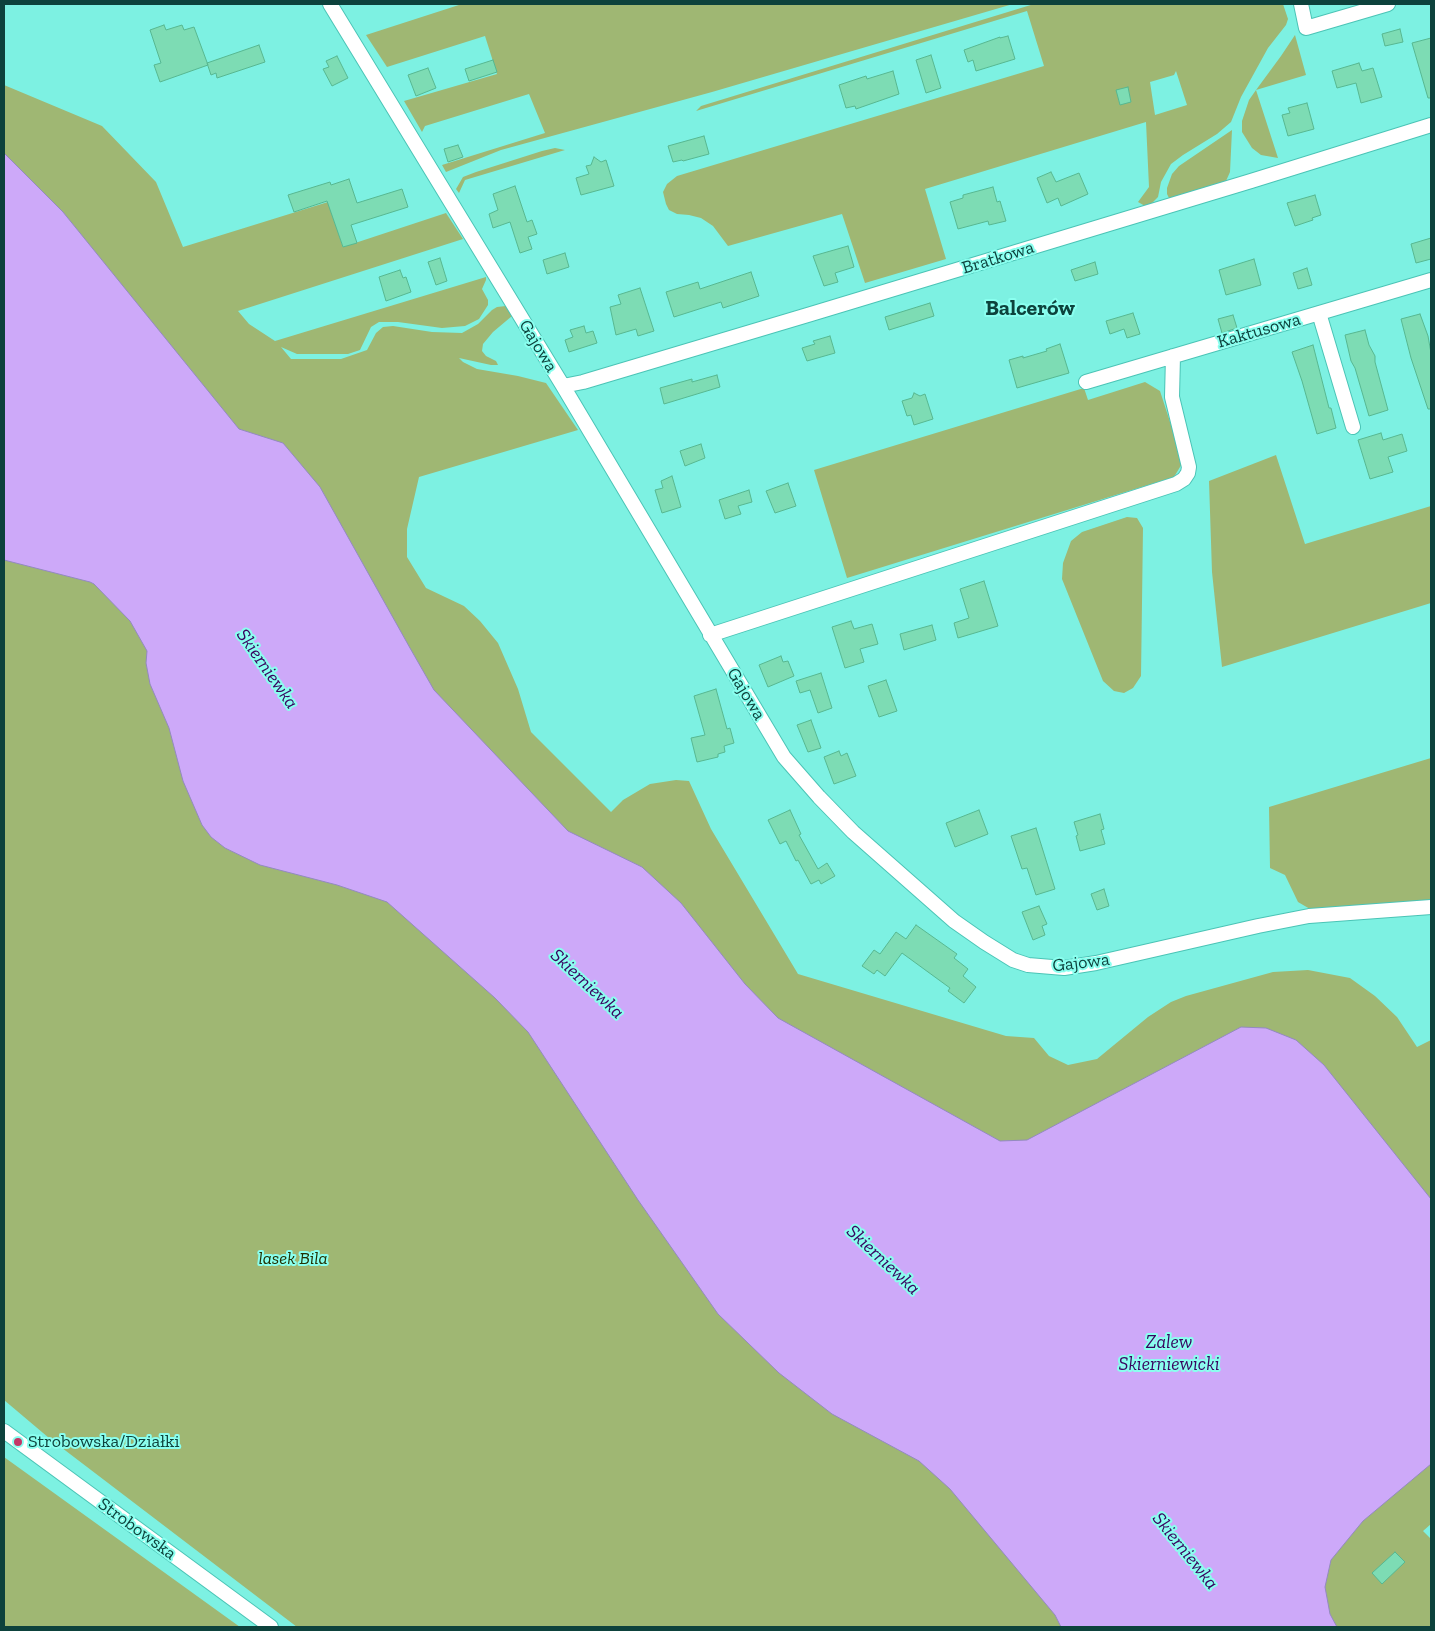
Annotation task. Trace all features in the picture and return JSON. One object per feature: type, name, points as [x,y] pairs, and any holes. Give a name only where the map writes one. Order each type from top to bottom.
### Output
[{"type":"street","name":"Gajowa","points":[[330,4],[563,386],[784,757],[853,832],[954,921],[1013,960],[1028,965],[1064,968],[1096,963],[1309,916],[1431,907]]},
{"type":"street","points":[[1301,4],[1306,28],[1388,4]]},
{"type":"street","name":"Bratkowa","points":[[563,386],[583,382],[820,311],[1431,125]]},
{"type":"street","name":"Kaktusowa","points":[[1086,382],[1319,313],[1430,283]]},
{"type":"street","points":[[1319,313],[1353,427]]},
{"type":"street","points":[[710,635],[1176,484],[1184,479],[1189,467],[1172,397],[1173,356]]},
{"type":"street","name":"Strobowska","points":[[4,1431],[271,1627]]},
{"type":"green space","points":[[462,4],[1013,4],[712,92],[501,150],[446,172],[442,165],[545,133],[529,94],[425,126],[422,132],[404,101],[497,74],[485,36],[387,67],[366,35]]},
{"type":"green space","points":[[1034,4],[1283,4],[1288,19],[1286,25],[1268,48],[1241,97],[1231,122],[1217,134],[1171,164],[1161,182],[1158,197],[1152,203],[1145,206],[1138,202],[1149,187],[1146,122],[925,189],[946,259],[865,283],[842,214],[728,246],[713,226],[701,218],[677,214],[669,210],[663,192],[667,184],[677,176],[1044,66],[1027,11],[696,111],[701,106]],"holes":[[[1176,71],[1187,105],[1155,115],[1150,82],[1174,75]]]},
{"type":"green space","points":[[1295,35],[1306,75],[1256,90],[1281,56]]},
{"type":"green space","name":"lasek Bila","points":[[4,85],[102,126],[156,182],[183,247],[328,202],[343,247],[446,213],[463,239],[238,311],[249,324],[275,341],[486,277],[482,289],[488,300],[488,305],[479,319],[465,326],[442,328],[398,322],[379,322],[371,327],[360,350],[348,354],[297,354],[281,347],[291,359],[341,359],[367,350],[376,333],[383,327],[393,326],[432,332],[462,333],[478,324],[492,310],[497,307],[506,306],[512,316],[493,332],[483,344],[482,351],[486,356],[496,361],[498,365],[459,358],[477,369],[546,383],[578,430],[419,477],[407,529],[407,557],[426,588],[464,606],[480,621],[498,643],[518,689],[531,732],[611,812],[623,800],[650,784],[676,780],[689,781],[711,829],[798,974],[1006,1036],[1034,1038],[1049,1056],[1068,1065],[1097,1059],[1148,1017],[1171,1002],[1186,996],[1273,972],[1308,970],[1350,978],[1375,996],[1397,1017],[1417,1047],[1431,1040],[1431,1524],[1423,1531],[1431,1539],[1431,1627],[297,1627],[49,1438],[4,1400]]},
{"type":"green space","points":[[1256,90],[1278,158],[1261,155],[1252,148],[1242,132],[1242,121],[1249,100]]},
{"type":"green space","points":[[1232,130],[1230,172],[1226,181],[1175,198],[1169,198],[1167,188],[1172,174],[1179,166]]},
{"type":"green space","points":[[555,148],[565,150],[465,180],[459,193],[456,189],[463,177]]},
{"type":"green space","points":[[1145,382],[1160,391],[1183,462],[1174,477],[847,578],[814,470],[1084,388],[1088,400]]},
{"type":"green space","points":[[1276,455],[1305,544],[1431,506],[1431,603],[1222,667],[1212,572],[1209,481]]},
{"type":"green space","points":[[1127,517],[1137,518],[1143,528],[1141,676],[1133,688],[1124,693],[1114,691],[1103,681],[1062,579],[1063,563],[1071,541],[1082,532]]},
{"type":"green space","points":[[1431,758],[1431,900],[1310,909],[1298,902],[1285,875],[1270,868],[1269,807]]},
{"type":"green space","points":[[4,1457],[240,1627],[4,1627]]},
{"type":"water","name":"Zalew Skierniewicki","points":[[4,153],[63,212],[239,429],[283,443],[320,487],[434,690],[568,831],[642,867],[681,903],[745,984],[778,1018],[1000,1141],[1027,1140],[1241,1027],[1266,1028],[1296,1040],[1324,1065],[1431,1199],[1431,1464],[1363,1521],[1331,1560],[1325,1587],[1330,1614],[1337,1627],[1061,1627],[1055,1615],[950,1489],[919,1461],[832,1414],[779,1373],[718,1314],[638,1200],[528,1032],[495,998],[387,902],[337,885],[260,865],[225,848],[211,837],[202,825],[183,781],[169,728],[150,684],[146,663],[147,651],[130,621],[90,582],[4,560]]},
{"type":"building","points":[[164,25],[166,30],[182,25],[184,30],[194,27],[208,65],[160,82],[154,65],[161,63],[150,30]]},
{"type":"building","points":[[1400,29],[1403,42],[1385,46],[1382,34]]},
{"type":"building","points":[[1008,36],[1015,59],[976,71],[973,60],[968,62],[964,50]]},
{"type":"building","points":[[1431,38],[1431,98],[1428,98],[1412,43]]},
{"type":"building","points":[[259,45],[265,62],[217,78],[216,73],[211,75],[207,63]]},
{"type":"building","points":[[931,55],[941,88],[926,93],[916,60]]},
{"type":"building","points":[[337,56],[348,78],[332,86],[323,69],[329,67],[326,61]]},
{"type":"building","points":[[493,60],[497,72],[469,81],[465,69]]},
{"type":"building","points":[[1359,63],[1362,71],[1373,68],[1382,97],[1361,103],[1356,83],[1337,88],[1332,71]]},
{"type":"building","points":[[428,68],[436,88],[416,96],[408,75]]},
{"type":"building","points":[[893,71],[899,94],[856,109],[855,106],[846,108],[839,85],[866,76],[867,79]]},
{"type":"building","points":[[1128,87],[1131,102],[1120,105],[1116,90]]},
{"type":"building","points":[[1307,103],[1314,129],[1288,136],[1282,115],[1290,113],[1288,108]]},
{"type":"building","points":[[704,136],[709,154],[673,162],[668,146]]},
{"type":"building","points":[[458,145],[463,157],[448,162],[444,149]]},
{"type":"building","points":[[594,157],[601,162],[606,160],[614,186],[581,195],[576,178],[589,174],[586,166],[591,165]]},
{"type":"building","points":[[1051,172],[1056,182],[1079,173],[1088,194],[1061,206],[1058,198],[1047,203],[1037,178]]},
{"type":"building","points":[[349,179],[357,203],[402,189],[408,207],[351,225],[357,243],[343,247],[327,201],[294,212],[288,195],[330,182],[331,185]]},
{"type":"building","points":[[515,186],[527,222],[532,220],[537,234],[528,237],[532,249],[520,253],[510,222],[493,228],[489,214],[498,210],[493,194]]},
{"type":"building","points":[[993,187],[997,202],[1000,201],[1006,221],[989,225],[988,221],[958,229],[950,202],[963,198],[963,195]]},
{"type":"building","points":[[1315,195],[1321,215],[1295,226],[1287,203]]},
{"type":"building","points":[[1431,238],[1431,259],[1416,263],[1411,244]]},
{"type":"building","points":[[848,246],[854,267],[835,273],[838,282],[824,286],[813,256]]},
{"type":"building","points":[[565,253],[569,267],[547,274],[543,260]]},
{"type":"building","points":[[440,258],[447,281],[436,285],[428,262]]},
{"type":"building","points":[[1254,259],[1261,285],[1226,295],[1219,270]]},
{"type":"building","points":[[1095,262],[1098,274],[1075,281],[1071,270]]},
{"type":"building","points":[[1307,268],[1312,285],[1298,289],[1293,273]]},
{"type":"building","points":[[400,270],[403,278],[406,277],[411,292],[386,301],[379,277]]},
{"type":"building","points":[[751,272],[759,296],[723,308],[721,302],[674,317],[666,292],[698,282],[700,289]]},
{"type":"building","points":[[640,288],[654,331],[638,336],[636,329],[616,335],[610,307],[621,304],[618,295]]},
{"type":"building","points":[[930,303],[934,316],[889,330],[885,317]]},
{"type":"building","points":[[1133,313],[1140,334],[1127,338],[1124,329],[1110,334],[1106,321]]},
{"type":"building","points":[[1420,314],[1428,336],[1431,353],[1431,409],[1428,409],[1411,358],[1401,319]]},
{"type":"building","points":[[1233,315],[1237,328],[1222,333],[1218,319]]},
{"type":"building","points":[[584,326],[586,333],[593,331],[597,343],[569,352],[565,340],[573,337],[570,330]]},
{"type":"building","points":[[1365,330],[1369,345],[1375,356],[1388,410],[1369,416],[1355,368],[1351,361],[1345,335]]},
{"type":"building","points":[[830,336],[835,353],[807,361],[802,348],[815,344],[813,341]]},
{"type":"building","points":[[1060,344],[1069,373],[1017,388],[1009,360],[1047,351],[1046,349]]},
{"type":"building","points":[[1313,345],[1336,428],[1317,434],[1292,352]]},
{"type":"building","points":[[717,375],[720,387],[664,404],[660,388],[692,379],[692,382]]},
{"type":"building","points":[[914,393],[920,396],[925,394],[933,419],[914,425],[911,415],[907,416],[902,401],[912,398]]},
{"type":"building","points":[[1381,433],[1383,440],[1402,434],[1407,451],[1388,457],[1393,472],[1370,479],[1358,440]]},
{"type":"building","points":[[701,444],[705,458],[685,466],[680,451]]},
{"type":"building","points":[[672,476],[681,507],[662,513],[655,490],[663,488],[661,481]]},
{"type":"building","points":[[788,483],[796,506],[775,513],[766,491]]},
{"type":"building","points":[[749,490],[752,502],[738,506],[741,514],[725,519],[719,500]]},
{"type":"building","points":[[984,581],[998,626],[958,638],[954,623],[969,618],[960,589]]},
{"type":"building","points":[[851,621],[854,629],[872,624],[878,644],[860,649],[864,662],[845,668],[832,627]]},
{"type":"building","points":[[932,625],[936,640],[904,650],[900,634]]},
{"type":"building","points":[[781,656],[783,662],[788,661],[794,676],[768,687],[759,665]]},
{"type":"building","points":[[821,673],[832,708],[818,713],[810,690],[800,693],[796,681]]},
{"type":"building","points":[[886,680],[897,711],[879,717],[868,686]]},
{"type":"building","points":[[716,689],[727,729],[730,728],[734,743],[724,746],[725,752],[718,754],[718,757],[697,762],[691,738],[705,735],[694,696]]},
{"type":"building","points":[[811,720],[821,748],[808,752],[797,725]]},
{"type":"building","points":[[839,751],[841,756],[847,753],[856,776],[834,784],[824,757]]},
{"type":"building","points":[[790,810],[801,834],[799,835],[818,869],[827,863],[835,876],[821,884],[819,880],[811,884],[786,841],[780,844],[768,820]]},
{"type":"building","points":[[979,810],[988,834],[955,847],[946,823]]},
{"type":"building","points":[[1100,814],[1104,829],[1101,830],[1105,844],[1080,851],[1074,822]]},
{"type":"building","points":[[1036,828],[1055,889],[1036,895],[1027,868],[1022,869],[1011,836]]},
{"type":"building","points":[[1104,889],[1109,906],[1097,910],[1091,894]]},
{"type":"building","points":[[1039,906],[1047,924],[1042,926],[1045,935],[1033,940],[1022,912]]},
{"type":"building","points":[[916,925],[957,954],[954,958],[968,969],[963,976],[976,987],[964,1003],[948,991],[950,988],[902,953],[885,976],[877,970],[874,974],[862,966],[874,950],[880,954],[896,932],[906,939]]},
{"type":"building","points":[[1395,1552],[1405,1562],[1382,1584],[1372,1573]]},
{"type":"place","name":"Strobowska/Działki","points":[[18,1442]]},
{"type":"district","name":"Balcerów","points":[[1030,309]]},
{"type":"water label","name":"Skierniewka","points":[[267,669]]},
{"type":"water label","name":"Skierniewka","points":[[587,984]]},
{"type":"water label","name":"Skierniewka","points":[[883,1260]]},
{"type":"water label","name":"Skierniewka","points":[[1185,1551]]}]
